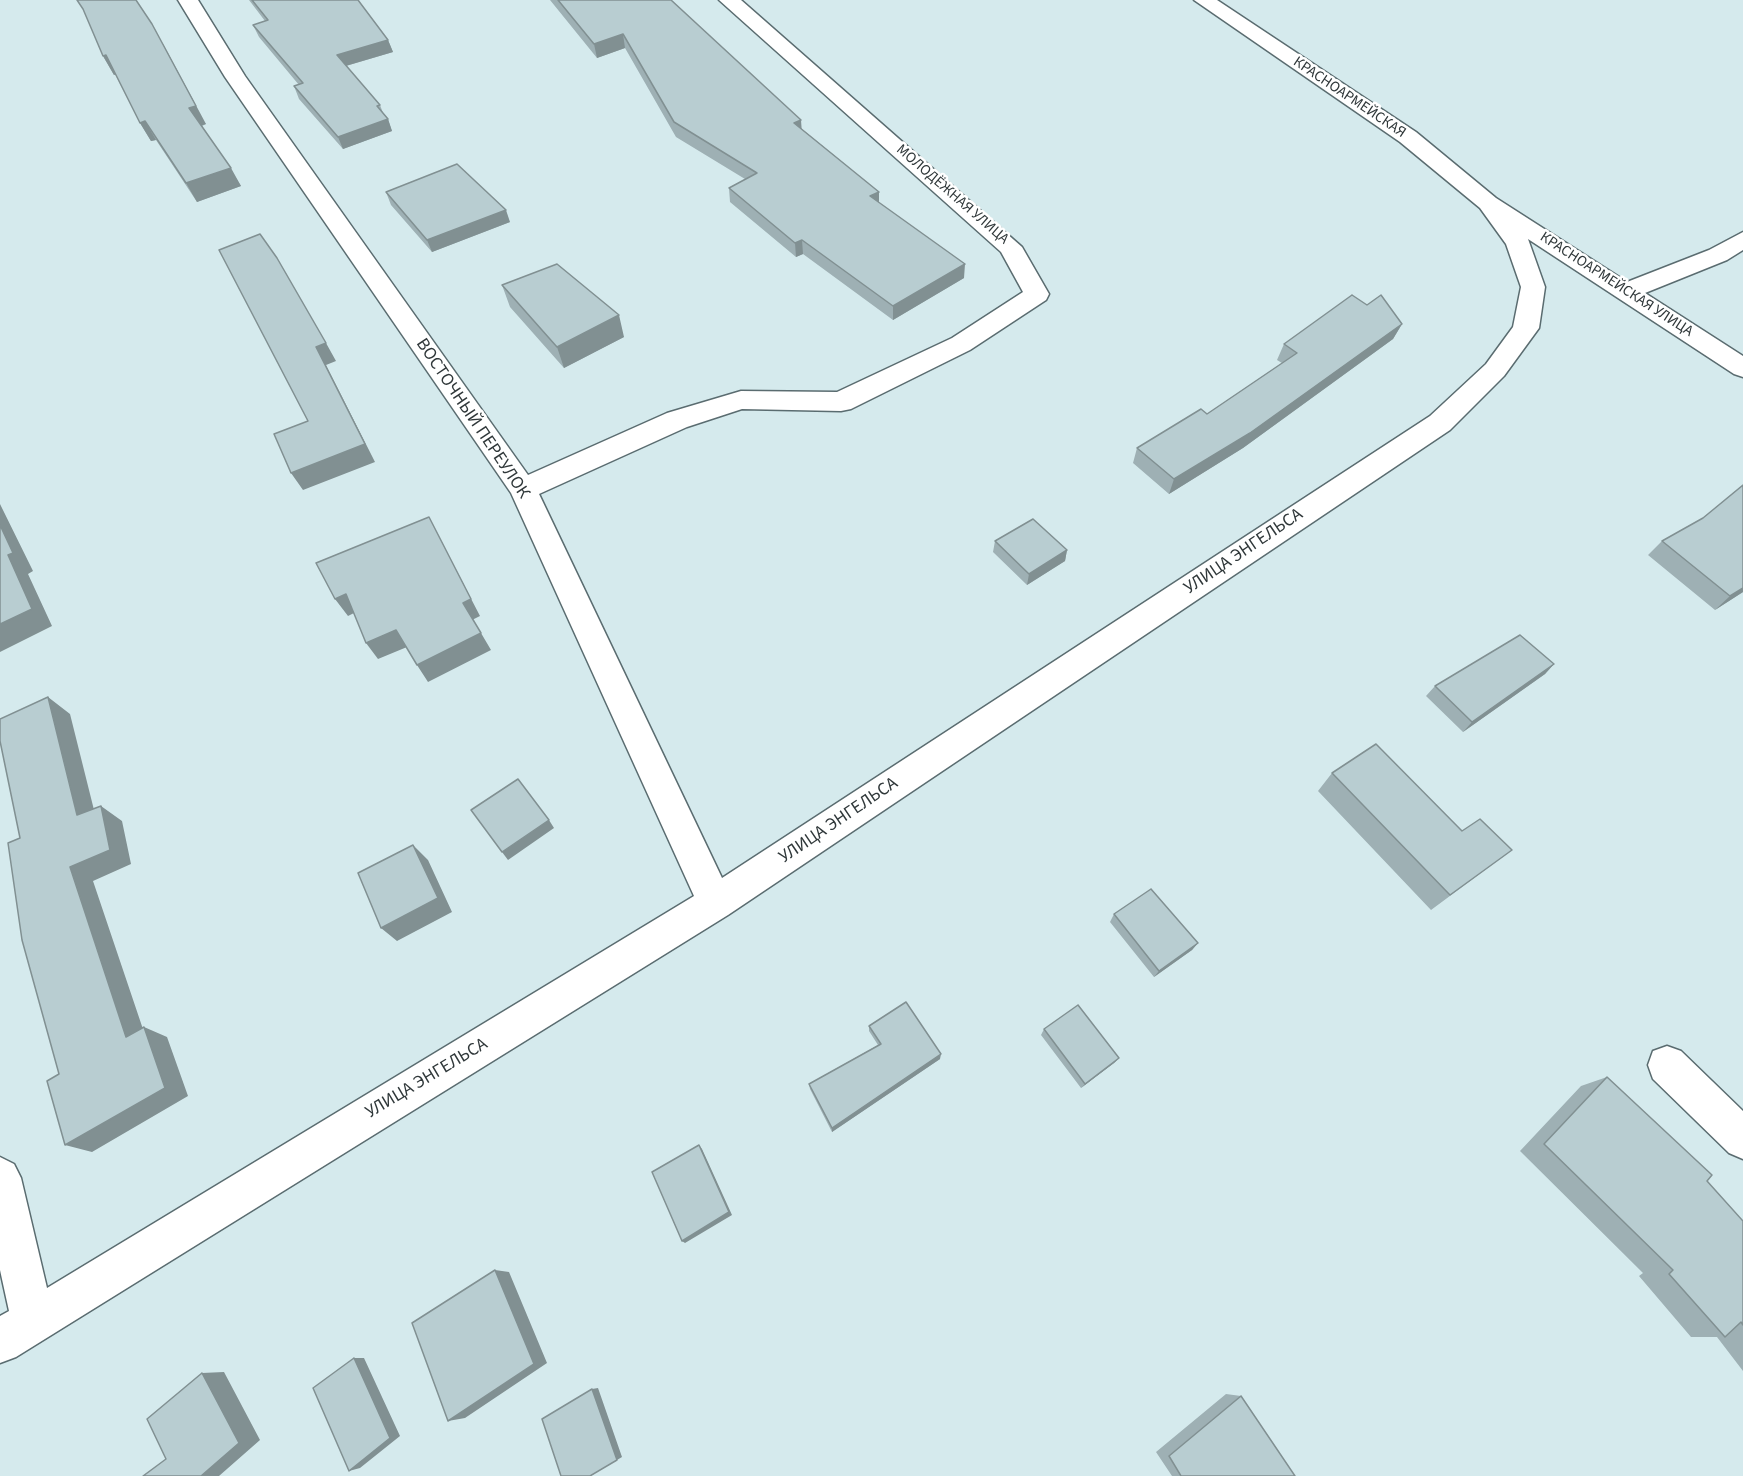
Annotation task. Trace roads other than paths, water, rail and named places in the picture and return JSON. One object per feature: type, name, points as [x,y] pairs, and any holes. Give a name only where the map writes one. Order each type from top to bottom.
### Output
[{"type":"street","name":"ВОСТОЧНЫЙ ПЕРЕУЛОК","points":[[188,0],[235,77],[523,489],[715,903]]},
{"type":"street","name":"МОЛОДЁЖНАЯ УЛИЦА","points":[[523,489],[677,420],[741,400],[841,402],[961,344],[1037,294],[1010,247],[729,0]]},
{"type":"street","name":"КРАСНОАРМЕЙСКАЯ","points":[[1215,2],[1408,137],[1488,204]]},
{"type":"street","name":"КРАСНОАРМЕЙСКАЯ УЛИЦА","points":[[1488,204],[1627,291],[1743,368]]},
{"type":"street","name":"УЛИЦА ЭНГЕЛЬСА","points":[[17,1331],[715,903],[1440,423],[1495,370],[1526,327],[1533,287],[1518,243],[1488,204]]},
{"type":"street","points":[[1627,291],[1718,255],[1743,240]]},
{"type":"street","points":[[1667,1065],[1743,1139]]},
{"type":"street","points":[[0,1178],[17,1331]]}]
